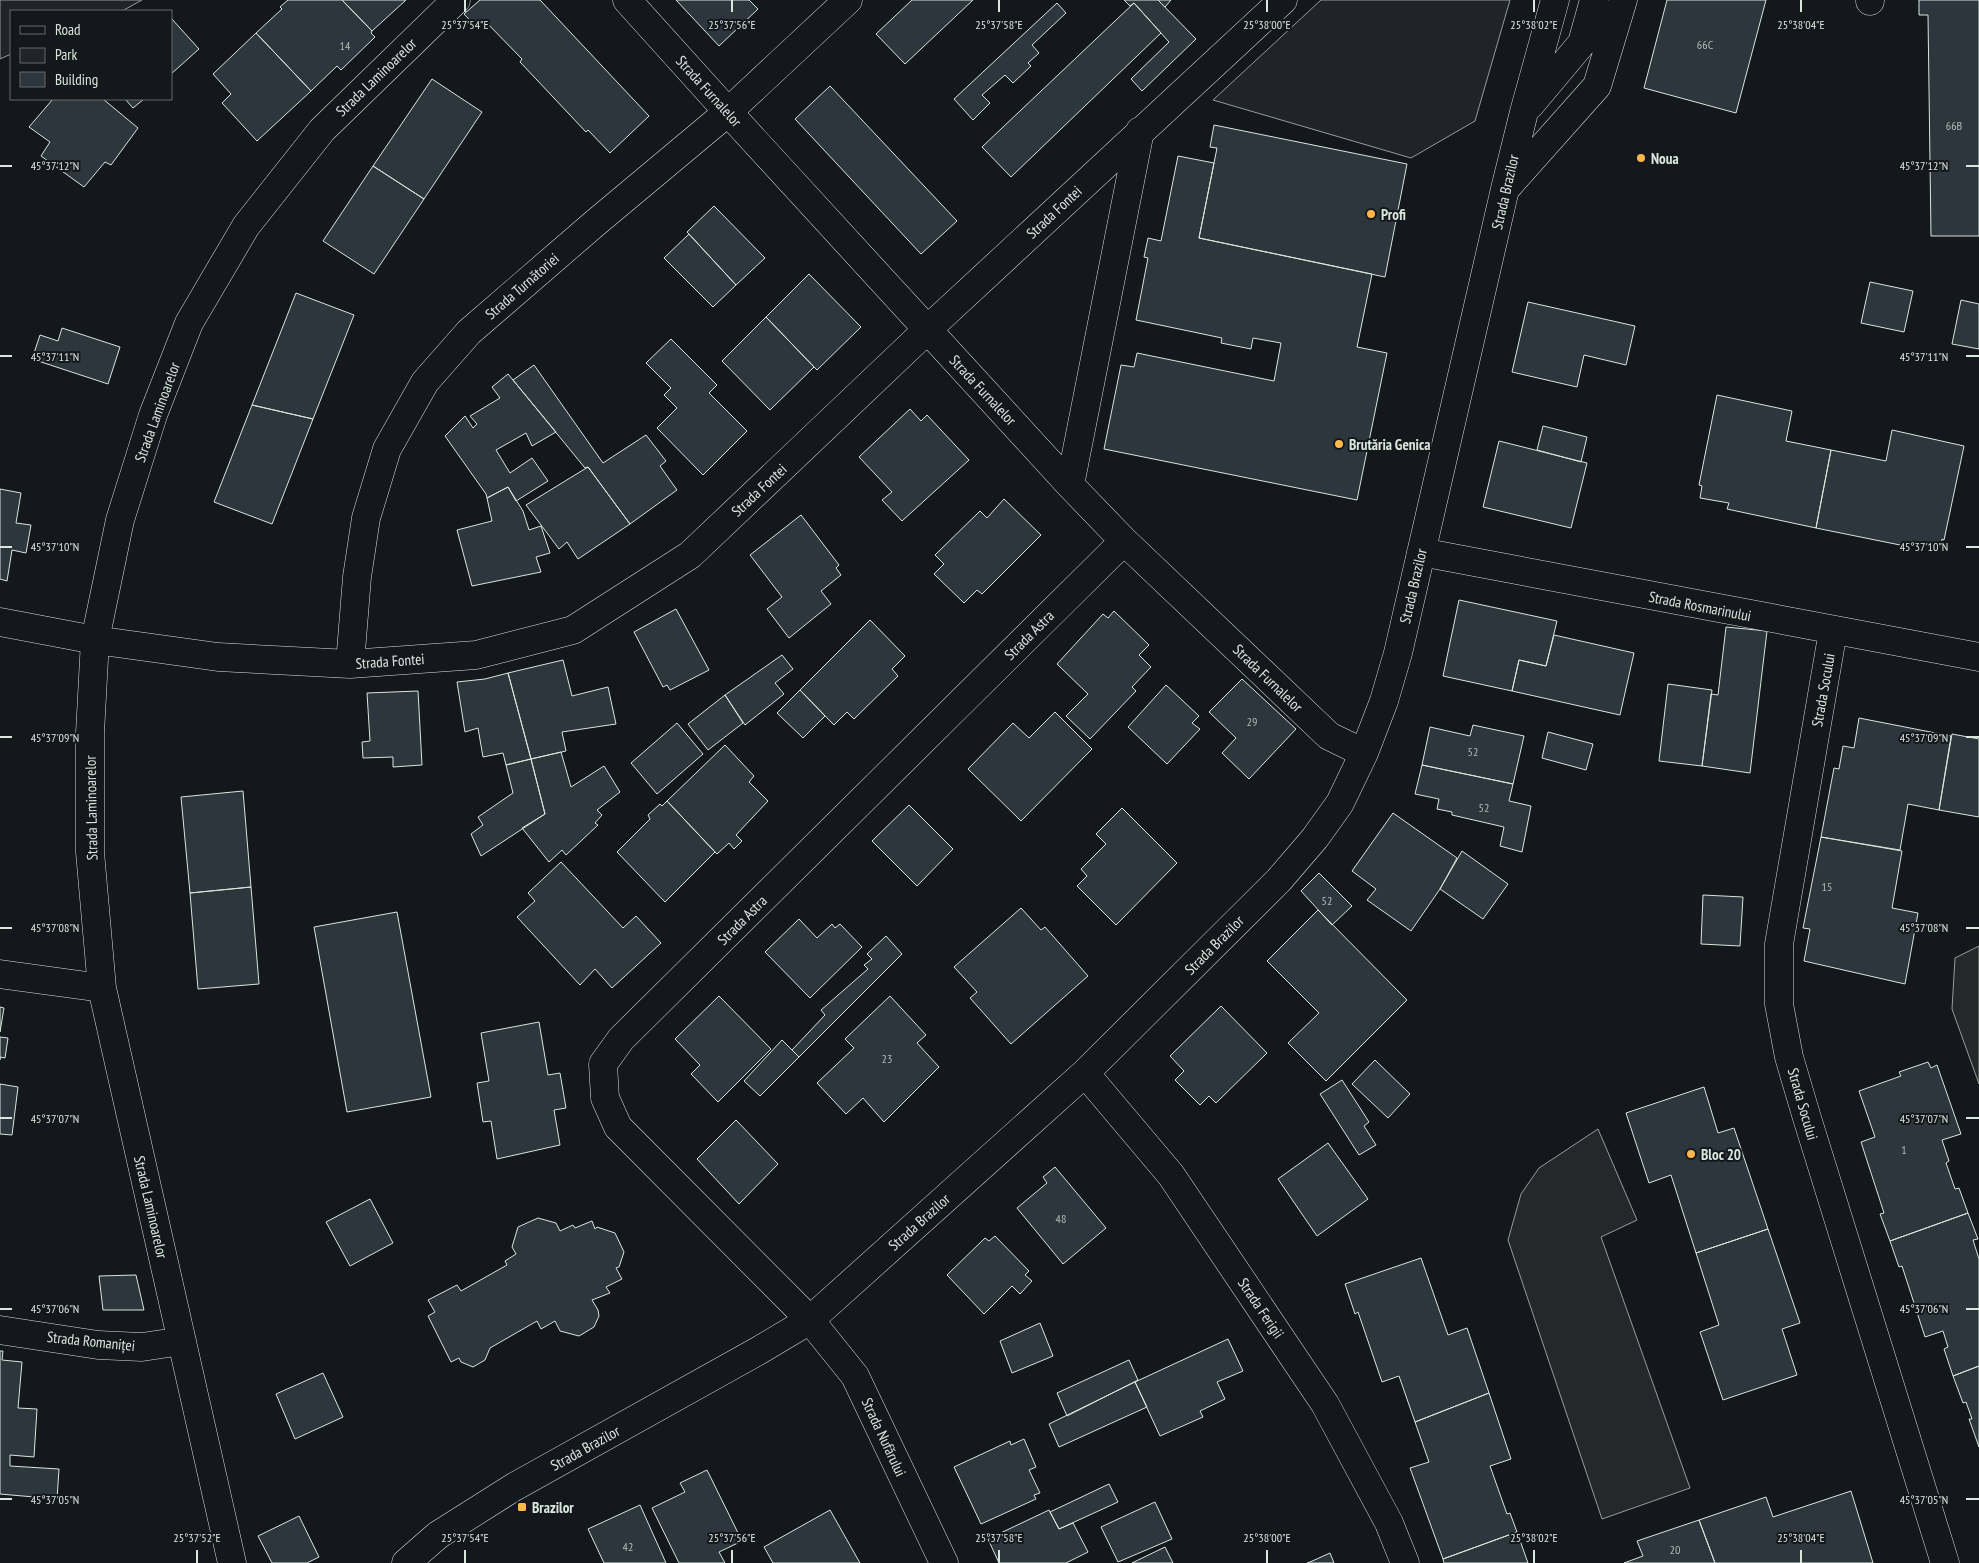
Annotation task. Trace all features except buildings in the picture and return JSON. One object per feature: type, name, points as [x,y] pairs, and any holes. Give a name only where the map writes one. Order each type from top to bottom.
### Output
[{"type":"street","name":"Strada Laminoarelor","points":[[232,1563],[102,988],[90,852],[90,733],[95,640],[120,520],[153,415],[190,324],[246,226],[322,130],[456,0]]},
{"type":"street","name":"Strada Furnalelor","points":[[627,0],[927,330],[1124,541],[1330,736],[1364,753]]},
{"type":"street","name":"Strada Turnătoriei","points":[[350,664],[357,577],[366,518],[387,449],[425,382],[469,332],[728,112],[848,0]]},
{"type":"street","name":"Strada Fontei","points":[[0,622],[95,640],[218,658],[350,664],[476,655],[573,630],[690,555],[927,330],[1283,0]]},
{"type":"street","name":"Strada Brazilor","points":[[406,1563],[438,1535],[514,1487],[810,1320],[1085,1073],[1279,880],[1340,803],[1364,753],[1384,701],[1398,653],[1505,189],[1555,0]]},
{"type":"street","points":[[1524,112],[1582,43],[1594,0]]},
{"type":"street","points":[[1505,189],[1596,86],[1623,0]]},
{"type":"street","points":[[1070,485],[1140,132]]},
{"type":"street","name":"Strada Astra","points":[[810,1320],[618,1127],[605,1098],[603,1064],[621,1039],[1124,541]]},
{"type":"street","name":"Strada Rosmarinului","points":[[1421,552],[1979,657]]},
{"type":"street","name":"Strada Socului","points":[[1833,631],[1779,944],[1779,1004],[1789,1056],[1807,1118],[1945,1563]]},
{"type":"street","points":[[0,974],[102,988]]},
{"type":"street","name":"Strada Ferigii","points":[[1085,1073],[1171,1174],[1325,1404],[1389,1523],[1405,1563]]},
{"type":"street","name":"Strada Nufărului","points":[[810,1320],[855,1376],[944,1563]]},
{"type":"street","name":"Strada Romaniței","points":[[0,1330],[98,1345],[142,1347],[182,1341]]},
{"type":"green space","points":[[0,0],[142,0],[124,10],[10,10],[10,54],[0,59]]},
{"type":"green space","points":[[1321,0],[1510,0],[1475,121],[1411,158],[1213,100]]},
{"type":"shaded area","points":[[1979,946],[1979,1084],[1952,1009],[1955,958]]},
{"type":"shaded area","points":[[1598,1129],[1637,1220],[1601,1237],[1690,1488],[1602,1519],[1508,1240],[1521,1194],[1539,1168]]},
{"type":"place","name":"Noua","points":[[1641,158]]},
{"type":"place","name":"Profi","points":[[1371,214]]},
{"type":"place","name":"Brutăria Genica","points":[[1339,444]]},
{"type":"place","name":"Bloc 20","points":[[1691,1154]]},
{"type":"place","name":"Brazilor","points":[[522,1507]]}]
